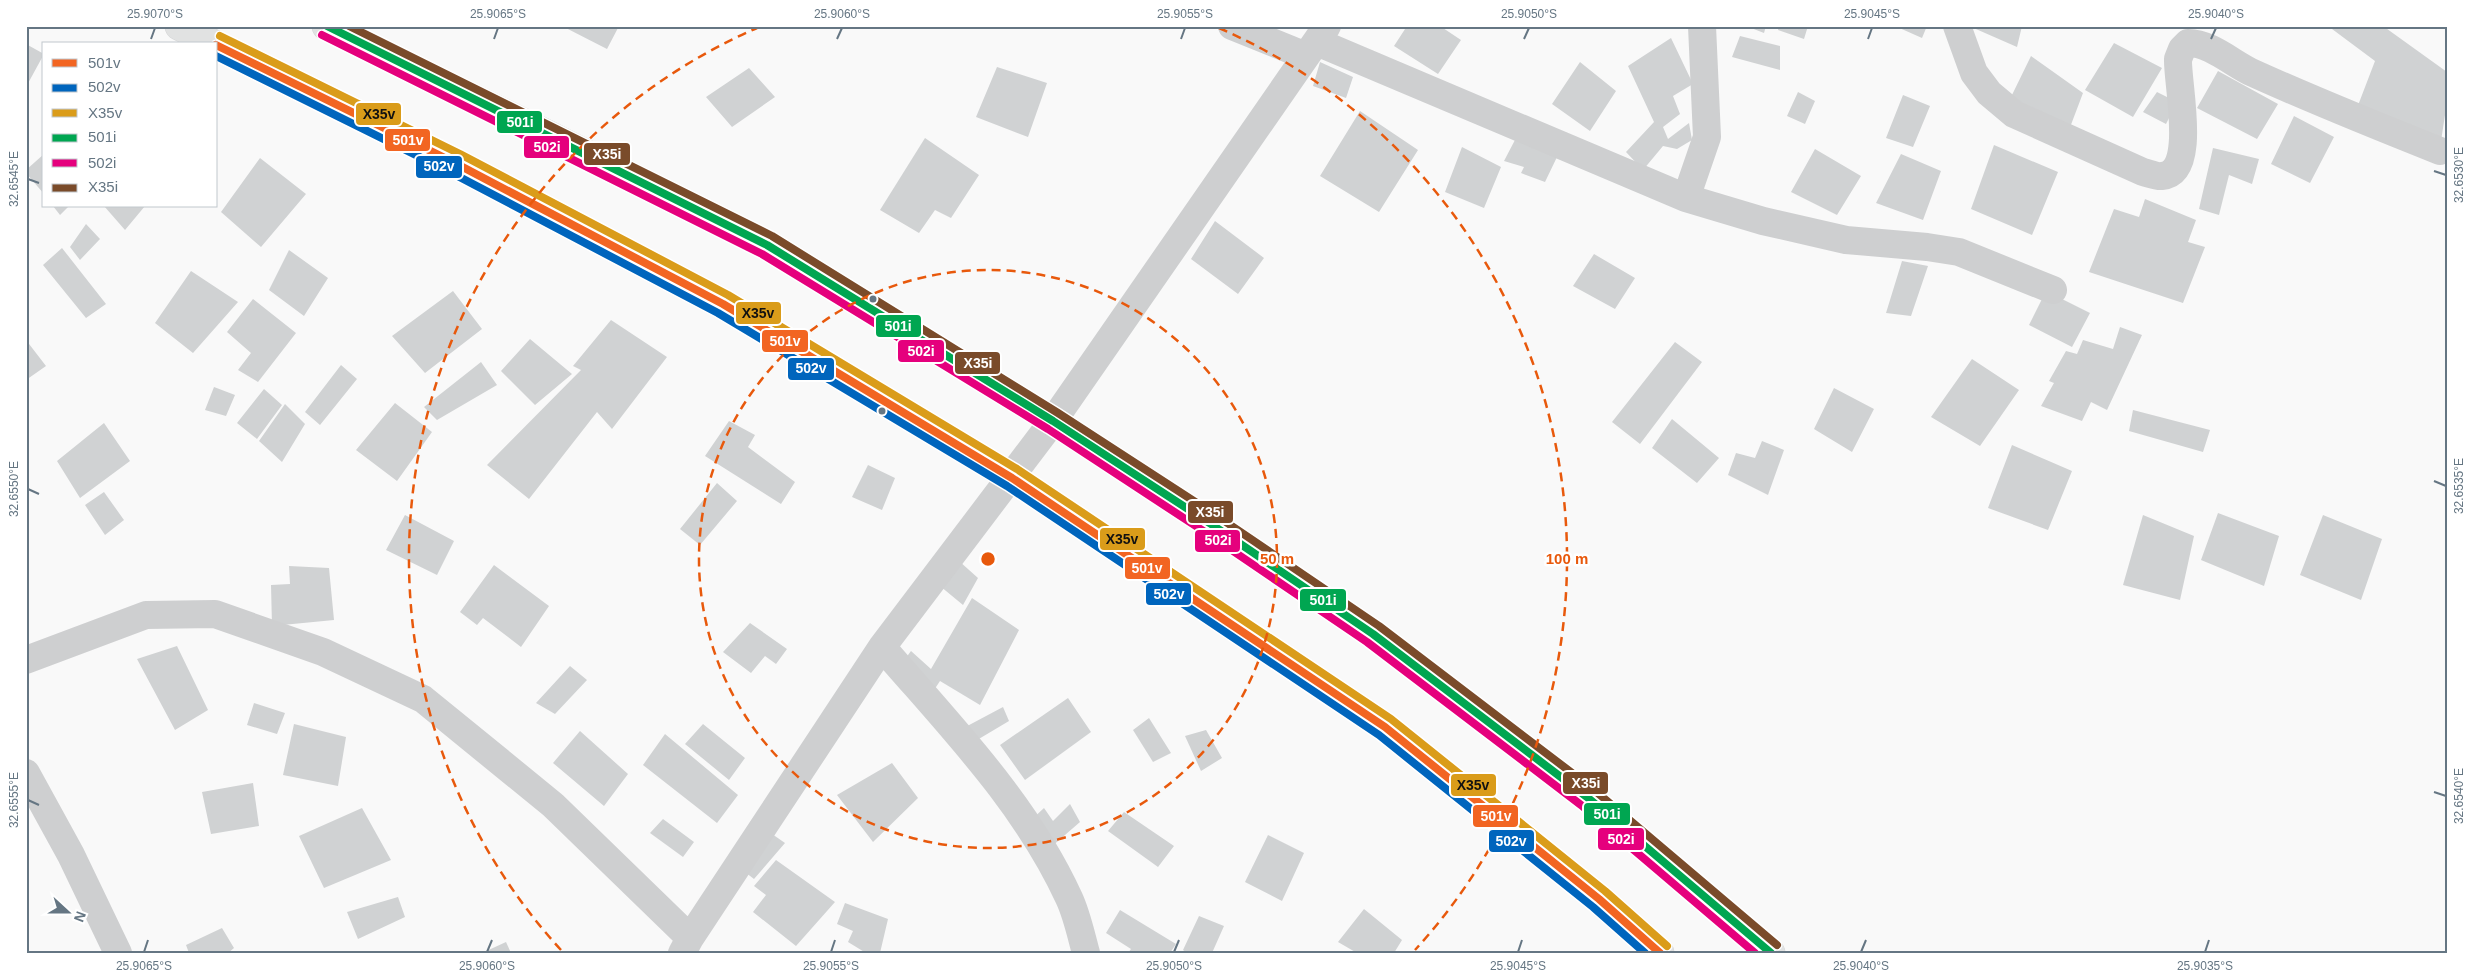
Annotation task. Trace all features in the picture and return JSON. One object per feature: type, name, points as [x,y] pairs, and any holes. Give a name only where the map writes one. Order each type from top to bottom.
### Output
[{"type":"main road","points":[[179,26],[211,42]]},
{"type":"main road","points":[[326,26],[354,33],[547,134],[767,245],[1053,421],[1206,521],[1373,634],[1587,797],[1772,953]]},
{"type":"main road","points":[[218,45],[455,163],[723,304],[1012,478],[1385,727],[1599,899],[1660,953]]},
{"type":"street","points":[[1232,26],[1317,42],[1686,198],[1763,221],[1846,240],[1927,247],[1959,252],[2053,290]]},
{"type":"street","points":[[1686,198],[1708,137],[1702,26]]},
{"type":"street","points":[[1957,26],[1974,73],[1989,93],[2014,114],[2143,172],[2162,176],[2175,170],[2180,162],[2184,146],[2178,59],[2182,49],[2188,43],[2204,46],[2240,67],[2320,103],[2440,151]]},
{"type":"street","points":[[26,660],[146,615],[216,614],[323,652],[423,699],[553,806],[686,945],[882,647],[1012,478],[1053,421],[1317,42]]},
{"type":"street","points":[[882,647],[956,732],[1028,823],[1070,900],[1086,953]]},
{"type":"street","points":[[26,773],[71,855],[118,953]]},
{"type":"building","points":[[562,26],[619,26],[607,49]]},
{"type":"building","points":[[1407,26],[1440,26],[1461,40],[1438,74],[1394,46]]},
{"type":"building","points":[[1746,26],[1766,26],[1764,33]]},
{"type":"building","points":[[1779,26],[1808,26],[1804,39],[1778,30]]},
{"type":"building","points":[[1895,26],[1927,26],[1922,38]]},
{"type":"building","points":[[1969,26],[2022,26],[2017,47]]},
{"type":"building","points":[[2328,26],[2383,26],[2447,72],[2447,102],[2441,141],[2357,108],[2375,61]]},
{"type":"building","points":[[1740,36],[1780,46],[1780,70],[1732,57]]},
{"type":"building","points":[[1671,38],[1693,84],[1673,96],[1680,114],[1663,127],[1668,139],[1689,123],[1692,140],[1677,149],[1663,146],[1643,170],[1626,152],[1654,122],[1628,66]]},
{"type":"building","points":[[2114,43],[2162,68],[2133,117],[2085,90]]},
{"type":"building","points":[[26,44],[42,53],[42,58],[26,87]]},
{"type":"building","points":[[2031,56],[2083,93],[2069,130],[2011,97]]},
{"type":"building","points":[[1320,62],[1353,77],[1346,98],[1313,86]]},
{"type":"building","points":[[1580,62],[1616,91],[1590,131],[1552,104]]},
{"type":"building","points":[[997,67],[1047,83],[1028,137],[976,117]]},
{"type":"building","points":[[749,68],[775,97],[732,127],[706,97]]},
{"type":"building","points":[[2218,71],[2278,104],[2257,139],[2197,108]]},
{"type":"building","points":[[1798,92],[1815,101],[1805,124],[1787,116]]},
{"type":"building","points":[[2157,92],[2177,102],[2166,124],[2143,112]]},
{"type":"building","points":[[1903,95],[1930,106],[1913,147],[1886,138]]},
{"type":"building","points":[[1360,111],[1418,150],[1379,212],[1320,176]]},
{"type":"building","points":[[2294,116],[2334,137],[2310,183],[2271,164]]},
{"type":"building","points":[[925,138],[979,175],[951,218],[935,210],[919,233],[880,210]]},
{"type":"building","points":[[1516,138],[1557,157],[1545,182],[1521,173],[1524,167],[1504,161]]},
{"type":"building","points":[[1994,145],[2058,172],[2032,235],[1971,209]]},
{"type":"building","points":[[1462,147],[1501,167],[1484,208],[1445,192]]},
{"type":"building","points":[[2213,148],[2259,159],[2252,184],[2229,175],[2219,215],[2199,209]]},
{"type":"building","points":[[1815,149],[1861,176],[1837,215],[1791,192]]},
{"type":"building","points":[[1901,154],[1941,171],[1923,220],[1876,203]]},
{"type":"building","points":[[42,156],[42,192],[26,173],[26,170]]},
{"type":"building","points":[[260,158],[306,194],[261,247],[221,212]]},
{"type":"building","points":[[2145,199],[2196,220],[2188,242],[2205,247],[2183,303],[2089,272],[2114,209],[2139,217]]},
{"type":"building","points":[[55,208],[67,208],[60,215]]},
{"type":"building","points":[[106,208],[143,208],[125,230]]},
{"type":"building","points":[[1215,221],[1264,258],[1238,294],[1191,259]]},
{"type":"building","points":[[86,224],[100,239],[80,260],[70,247]]},
{"type":"building","points":[[62,248],[106,304],[86,318],[43,265]]},
{"type":"building","points":[[289,250],[328,278],[304,316],[269,290]]},
{"type":"building","points":[[1594,254],[1635,278],[1615,309],[1573,286]]},
{"type":"building","points":[[1902,261],[1928,266],[1911,316],[1886,313]]},
{"type":"building","points":[[191,271],[238,302],[193,353],[155,323]]},
{"type":"building","points":[[453,291],[482,329],[425,373],[392,336]]},
{"type":"building","points":[[2046,291],[2090,313],[2072,347],[2029,325]]},
{"type":"building","points":[[253,299],[296,333],[258,382],[238,370],[251,353],[227,332]]},
{"type":"building","points":[[611,320],[667,357],[612,429],[597,412],[529,499],[487,465],[581,370],[573,366]]},
{"type":"building","points":[[2120,327],[2142,335],[2107,410],[2091,402],[2082,421],[2041,406],[2054,383],[2049,381],[2066,351],[2077,354],[2083,340],[2113,349]]},
{"type":"building","points":[[530,339],[572,374],[535,405],[501,371]]},
{"type":"building","points":[[26,340],[46,366],[26,380]]},
{"type":"building","points":[[1675,342],[1702,362],[1640,444],[1612,422]]},
{"type":"building","points":[[1972,359],[2019,390],[1980,446],[1931,417]]},
{"type":"building","points":[[481,362],[497,385],[437,420],[424,407]]},
{"type":"building","points":[[341,365],[357,379],[320,425],[305,412]]},
{"type":"building","points":[[214,387],[235,395],[226,416],[205,410]]},
{"type":"building","points":[[1834,388],[1874,409],[1852,452],[1814,429]]},
{"type":"building","points":[[264,389],[282,405],[257,439],[237,423]]},
{"type":"building","points":[[395,403],[432,432],[397,481],[356,450]]},
{"type":"building","points":[[285,404],[305,424],[282,462],[259,441]]},
{"type":"building","points":[[2133,410],[2210,430],[2203,452],[2129,431]]},
{"type":"building","points":[[1672,419],[1719,458],[1697,483],[1652,448]]},
{"type":"building","points":[[729,421],[755,435],[748,447],[795,482],[781,504],[705,456]]},
{"type":"building","points":[[104,423],[130,461],[80,498],[57,461]]},
{"type":"building","points":[[1762,441],[1784,450],[1768,495],[1728,475],[1736,453],[1755,458]]},
{"type":"building","points":[[2012,445],[2072,471],[2048,530],[1988,508]]},
{"type":"building","points":[[868,465],[895,478],[882,510],[852,497]]},
{"type":"building","points":[[717,483],[737,501],[700,545],[680,529]]},
{"type":"building","points":[[104,492],[124,520],[105,535],[85,505]]},
{"type":"building","points":[[2218,513],[2279,536],[2264,586],[2201,560]]},
{"type":"building","points":[[405,515],[454,541],[437,575],[386,550]]},
{"type":"building","points":[[2143,515],[2194,536],[2180,600],[2123,585]]},
{"type":"building","points":[[2323,515],[2382,539],[2361,600],[2300,575]]},
{"type":"building","points":[[959,561],[978,578],[963,605],[940,586]]},
{"type":"building","points":[[494,565],[549,606],[521,647],[483,618],[477,625],[460,612]]},
{"type":"building","points":[[289,566],[329,568],[334,620],[272,626],[271,585],[290,584]]},
{"type":"building","points":[[972,598],[1019,630],[980,705],[940,681],[928,699],[899,667],[911,651],[931,669]]},
{"type":"building","points":[[750,623],[787,649],[776,664],[765,656],[751,673],[723,652]]},
{"type":"building","points":[[177,646],[208,710],[175,730],[137,659]]},
{"type":"building","points":[[570,666],[587,680],[555,714],[536,703]]},
{"type":"building","points":[[1068,698],[1091,732],[1025,780],[1000,745]]},
{"type":"building","points":[[254,703],[285,713],[277,734],[247,725]]},
{"type":"building","points":[[1003,707],[1009,721],[967,746],[956,732]]},
{"type":"building","points":[[1149,718],[1171,753],[1153,762],[1133,730]]},
{"type":"building","points":[[294,724],[346,737],[338,786],[283,775]]},
{"type":"building","points":[[703,724],[745,758],[729,780],[685,744]]},
{"type":"building","points":[[1206,730],[1222,758],[1201,771],[1185,736]]},
{"type":"building","points":[[580,731],[628,774],[604,806],[553,763]]},
{"type":"building","points":[[665,734],[738,795],[717,823],[643,765]]},
{"type":"building","points":[[892,763],[918,798],[873,842],[837,795]]},
{"type":"building","points":[[253,783],[259,826],[211,834],[202,792]]},
{"type":"building","points":[[1070,804],[1080,822],[1050,848],[1028,823],[1044,808],[1053,821]]},
{"type":"building","points":[[362,808],[391,860],[324,888],[299,836]]},
{"type":"building","points":[[1124,812],[1174,846],[1158,867],[1108,831]]},
{"type":"building","points":[[663,819],[694,842],[683,857],[650,833]]},
{"type":"building","points":[[762,827],[785,843],[754,879],[737,866]]},
{"type":"building","points":[[1268,835],[1304,853],[1282,901],[1245,882]]},
{"type":"building","points":[[776,860],[835,902],[796,946],[753,912],[766,895],[754,886]]},
{"type":"building","points":[[398,897],[405,917],[358,939],[347,912]]},
{"type":"building","points":[[845,903],[888,919],[880,953],[866,953],[848,942],[853,931],[837,924]]},
{"type":"building","points":[[1364,909],[1402,940],[1394,953],[1357,953],[1338,942]]},
{"type":"building","points":[[1120,910],[1176,944],[1170,953],[1128,953],[1131,949],[1106,933]]},
{"type":"building","points":[[1199,916],[1224,926],[1212,953],[1187,953],[1183,950]]},
{"type":"building","points":[[222,928],[234,948],[228,953],[189,953],[186,945]]},
{"type":"building","points":[[506,942],[511,953],[482,953]]},
{"type":"transit line","name":"501i","points":[[327,26],[767,245],[1053,421],[1214,526],[1373,634],[1587,797],[1771,953]]},
{"type":"transit line","name":"X35i","points":[[349,26],[772,236],[1058,413],[1220,518],[1379,626],[1593,789],[1777,945]]},
{"type":"transit line","name":"502i","points":[[322,35],[762,254],[1048,429],[1208,534],[1367,642],[1581,805],[1755,953]]},
{"type":"transit line","name":"X35v","points":[[220,36],[460,154],[728,295],[1017,469],[1391,719],[1605,891],[1667,946]]},
{"type":"transit line","name":"501v","points":[[218,46],[455,163],[723,304],[1012,478],[1385,727],[1599,899],[1660,953]]},
{"type":"transit line","name":"502v","points":[[218,57],[450,172],[718,313],[1007,486],[1379,735],[1593,907],[1645,953]]}]
